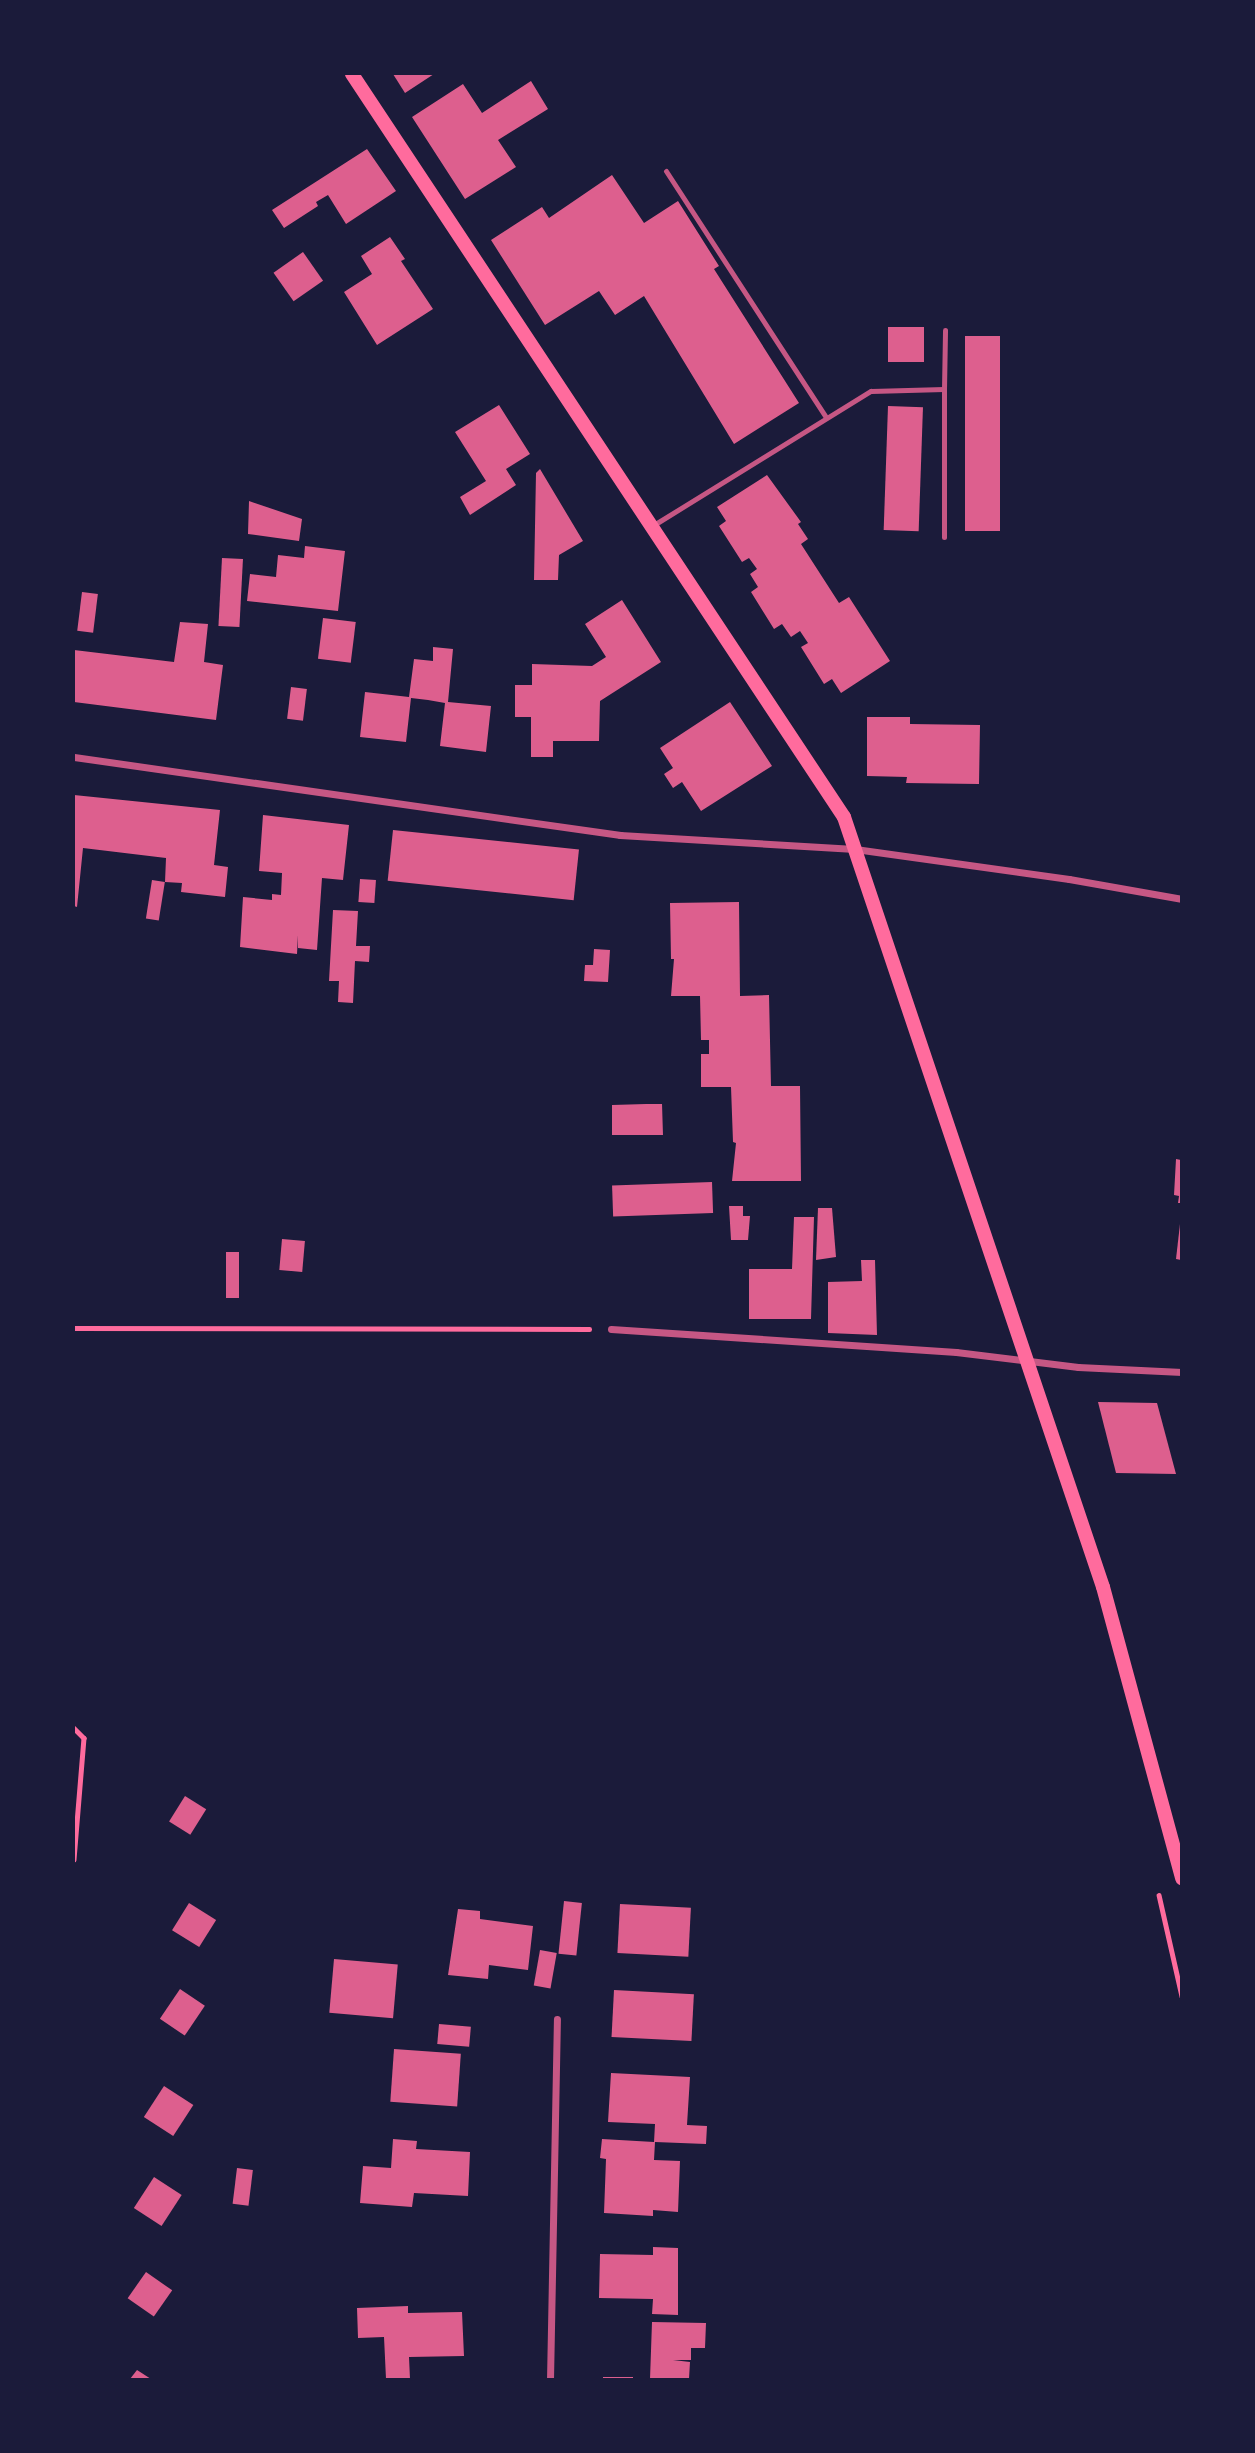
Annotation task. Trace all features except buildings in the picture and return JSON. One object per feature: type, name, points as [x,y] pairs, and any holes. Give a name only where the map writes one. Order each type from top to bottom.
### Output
[{"type":"main road","points":[[352,74],[844,817],[1024,1360],[1103,1587],[1181,1878]]},
{"type":"street","points":[[74,757],[620,835],[855,849],[1069,879],[1181,899]]},
{"type":"street","points":[[611,1329],[956,1352],[1181,1372]]},
{"type":"street","points":[[550,2379],[557,2019]]},
{"type":"lane","points":[[666,171],[826,417]]},
{"type":"lane","points":[[944,537],[945,330]]},
{"type":"lane","points":[[652,526],[871,391],[944,389]]},
{"type":"path","points":[[74,1328],[611,1329]]},
{"type":"path","points":[[74,1728],[84,1738],[74,1860]]}]
